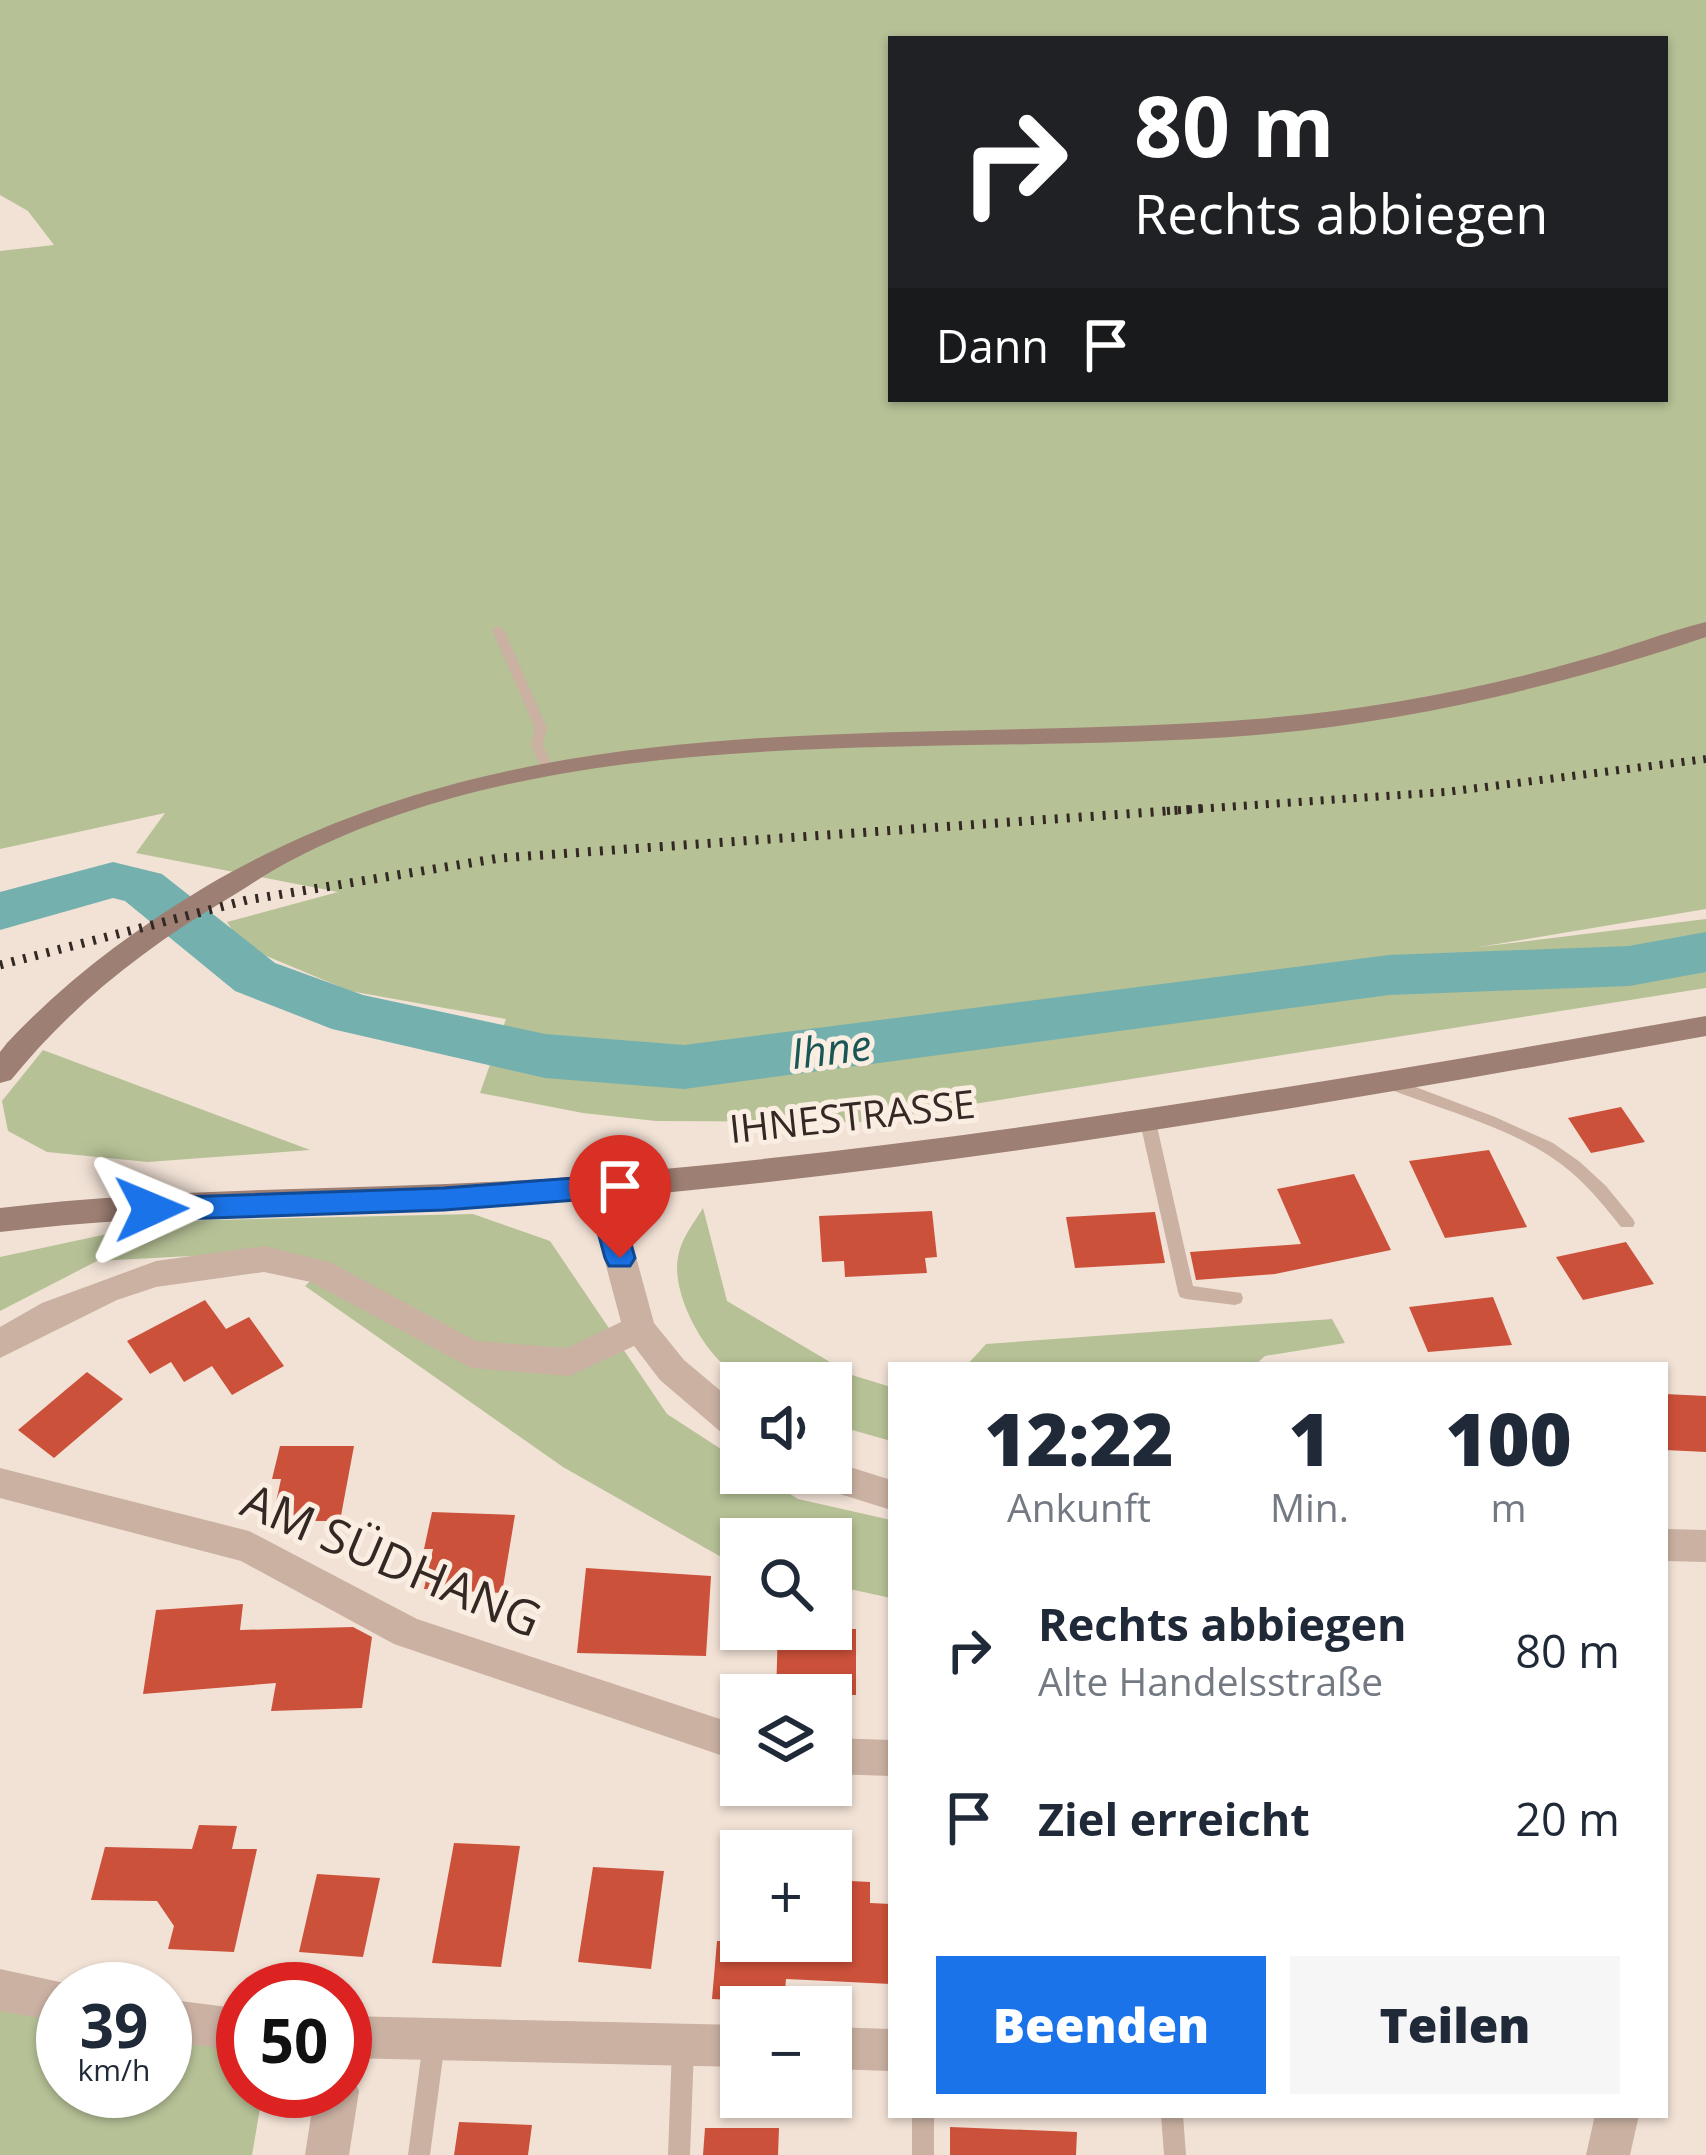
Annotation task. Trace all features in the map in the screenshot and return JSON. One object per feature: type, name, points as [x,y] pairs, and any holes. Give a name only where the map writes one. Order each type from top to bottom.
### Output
[{"type":"main road","points":[[0,1072],[62,1003],[190,905],[245,872],[351,824],[482,781],[547,767],[718,744],[1130,733],[1336,719],[1504,688],[1706,629]]},
{"type":"main road","name":"IHNESTRASSE","points":[[0,1220],[81,1210],[444,1199],[601,1187],[1148,1122],[1706,1026]]},
{"type":"main road","points":[[0,1235],[81,1210]]},
{"type":"street","points":[[601,1187],[639,1328],[672,1370],[720,1411]]},
{"type":"street","points":[[0,1343],[54,1312],[156,1274],[264,1259],[319,1271],[472,1354],[570,1362],[639,1328]]},
{"type":"street","name":"AM SÜDHANG","points":[[0,1483],[249,1547],[407,1632],[720,1737]]},
{"type":"street","points":[[852,1483],[888,1494]]},
{"type":"street","points":[[1668,1545],[1706,1546]]},
{"type":"street","points":[[852,1757],[888,1758]]},
{"type":"street","points":[[0,1990],[36,1996]]},
{"type":"street","points":[[372,2039],[720,2046]]},
{"type":"street","points":[[852,2049],[888,2050]]},
{"type":"street","points":[[327,2155],[333,2118]]},
{"type":"street","points":[[1607,2155],[1616,2118]]},
{"type":"lane","points":[[498,630],[541,728],[537,745],[547,767]]},
{"type":"lane","points":[[1387,1082],[1451,1110],[1529,1134],[1591,1178],[1627,1223]]},
{"type":"lane","points":[[1148,1122],[1186,1292],[1235,1298]]},
{"type":"lane","points":[[419,2155],[434,2039]]},
{"type":"lane","points":[[679,2155],[683,2045]]},
{"type":"lane","points":[[923,2118],[923,2155]]},
{"type":"lane","points":[[1172,2118],[1175,2155]]},
{"type":"green space","points":[[0,0],[1706,0],[1706,909],[1479,947],[1706,919],[1706,988],[860,1122],[656,1121],[480,1093],[506,1019],[350,991],[243,946],[227,922],[338,892],[136,853],[165,813],[0,849],[0,251],[54,245],[28,211],[0,195]]},
{"type":"green space","points":[[43,1050],[310,1150],[148,1162],[47,1152],[8,1131],[2,1101]]},
{"type":"green space","points":[[703,1208],[727,1301],[830,1362],[721,1362],[698,1333],[681,1293],[677,1274],[682,1244]]},
{"type":"green space","points":[[473,1214],[550,1241],[667,1414],[720,1448],[720,1494],[790,1494],[888,1519],[888,1597],[852,1590],[852,1518],[720,1518],[720,1556],[563,1467],[305,1286],[327,1265],[266,1252],[97,1261],[0,1311],[0,1257],[168,1221]]},
{"type":"green space","points":[[1332,1319],[1345,1343],[1265,1356],[1258,1362],[970,1362],[986,1344]]},
{"type":"green space","points":[[852,1375],[888,1386],[888,1440],[852,1430]]},
{"type":"green space","points":[[0,2002],[36,2009],[36,2118],[192,2118],[192,2039],[216,2042],[216,2118],[258,2118],[252,2155],[0,2155]]},
{"type":"building","points":[[1621,1107],[1645,1142],[1591,1153],[1568,1118]]},
{"type":"building","points":[[1489,1150],[1527,1227],[1445,1238],[1409,1161]]},
{"type":"building","points":[[1354,1174],[1391,1250],[1275,1274],[1196,1280],[1190,1252],[1301,1244],[1277,1189]]},
{"type":"building","points":[[932,1211],[937,1257],[925,1258],[927,1273],[845,1277],[844,1261],[822,1262],[819,1216]]},
{"type":"building","points":[[1155,1212],[1165,1263],[1075,1268],[1066,1217]]},
{"type":"building","points":[[1626,1242],[1654,1284],[1583,1300],[1556,1257]]},
{"type":"building","points":[[1493,1297],[1512,1345],[1428,1352],[1409,1307]]},
{"type":"building","points":[[205,1300],[226,1329],[249,1317],[284,1366],[232,1395],[212,1366],[184,1382],[171,1362],[150,1374],[127,1341]]},
{"type":"building","points":[[87,1372],[123,1399],[54,1458],[18,1430]]},
{"type":"building","points":[[1668,1394],[1706,1396],[1706,1452],[1668,1450]]},
{"type":"building","points":[[280,1446],[354,1446],[340,1521],[272,1521],[281,1479],[272,1479]]},
{"type":"building","points":[[432,1512],[515,1515],[502,1593],[424,1589],[433,1549],[424,1549]]},
{"type":"building","points":[[586,1568],[711,1576],[706,1656],[577,1653]]},
{"type":"building","points":[[243,1604],[240,1630],[353,1627],[372,1637],[362,1708],[271,1711],[276,1683],[143,1694],[156,1610]]},
{"type":"building","points":[[852,1629],[856,1629],[856,1695],[852,1695],[852,1674],[777,1674],[777,1650],[852,1650]]},
{"type":"building","points":[[199,1825],[237,1826],[232,1849],[257,1849],[234,1952],[168,1949],[174,1926],[157,1901],[91,1900],[105,1847],[192,1849]]},
{"type":"building","points":[[454,1843],[520,1846],[501,1967],[432,1963]]},
{"type":"building","points":[[593,1867],[664,1871],[651,1969],[578,1962]]},
{"type":"building","points":[[317,1874],[380,1878],[363,1957],[299,1952]]},
{"type":"building","points":[[852,1881],[870,1882],[870,1903],[888,1904],[888,1984],[786,1979],[785,1986],[720,1986],[720,1999],[712,1999],[717,1941],[720,1962],[852,1962]]},
{"type":"building","points":[[459,2122],[532,2125],[528,2155],[454,2155]]},
{"type":"building","points":[[950,2127],[1077,2132],[1076,2155],[950,2155]]},
{"type":"building","points":[[705,2128],[779,2128],[778,2155],[703,2155]]},
{"type":"waterway","name":"Ihne","points":[[0,911],[113,880],[143,887],[255,977],[353,1014],[545,1056],[684,1067],[1389,975],[1629,966],[1706,952]]},
{"type":"railway","points":[[1179,810],[1446,792],[1706,759]]},
{"type":"railway","points":[[1179,810],[1210,808]]},
{"type":"railway","points":[[0,965],[247,900],[500,858],[1179,810]]},
{"type":"railway","points":[[1167,811],[1179,810]]},
{"type":"route","points":[[151,1209],[444,1199],[601,1187],[620,1258]]}]
